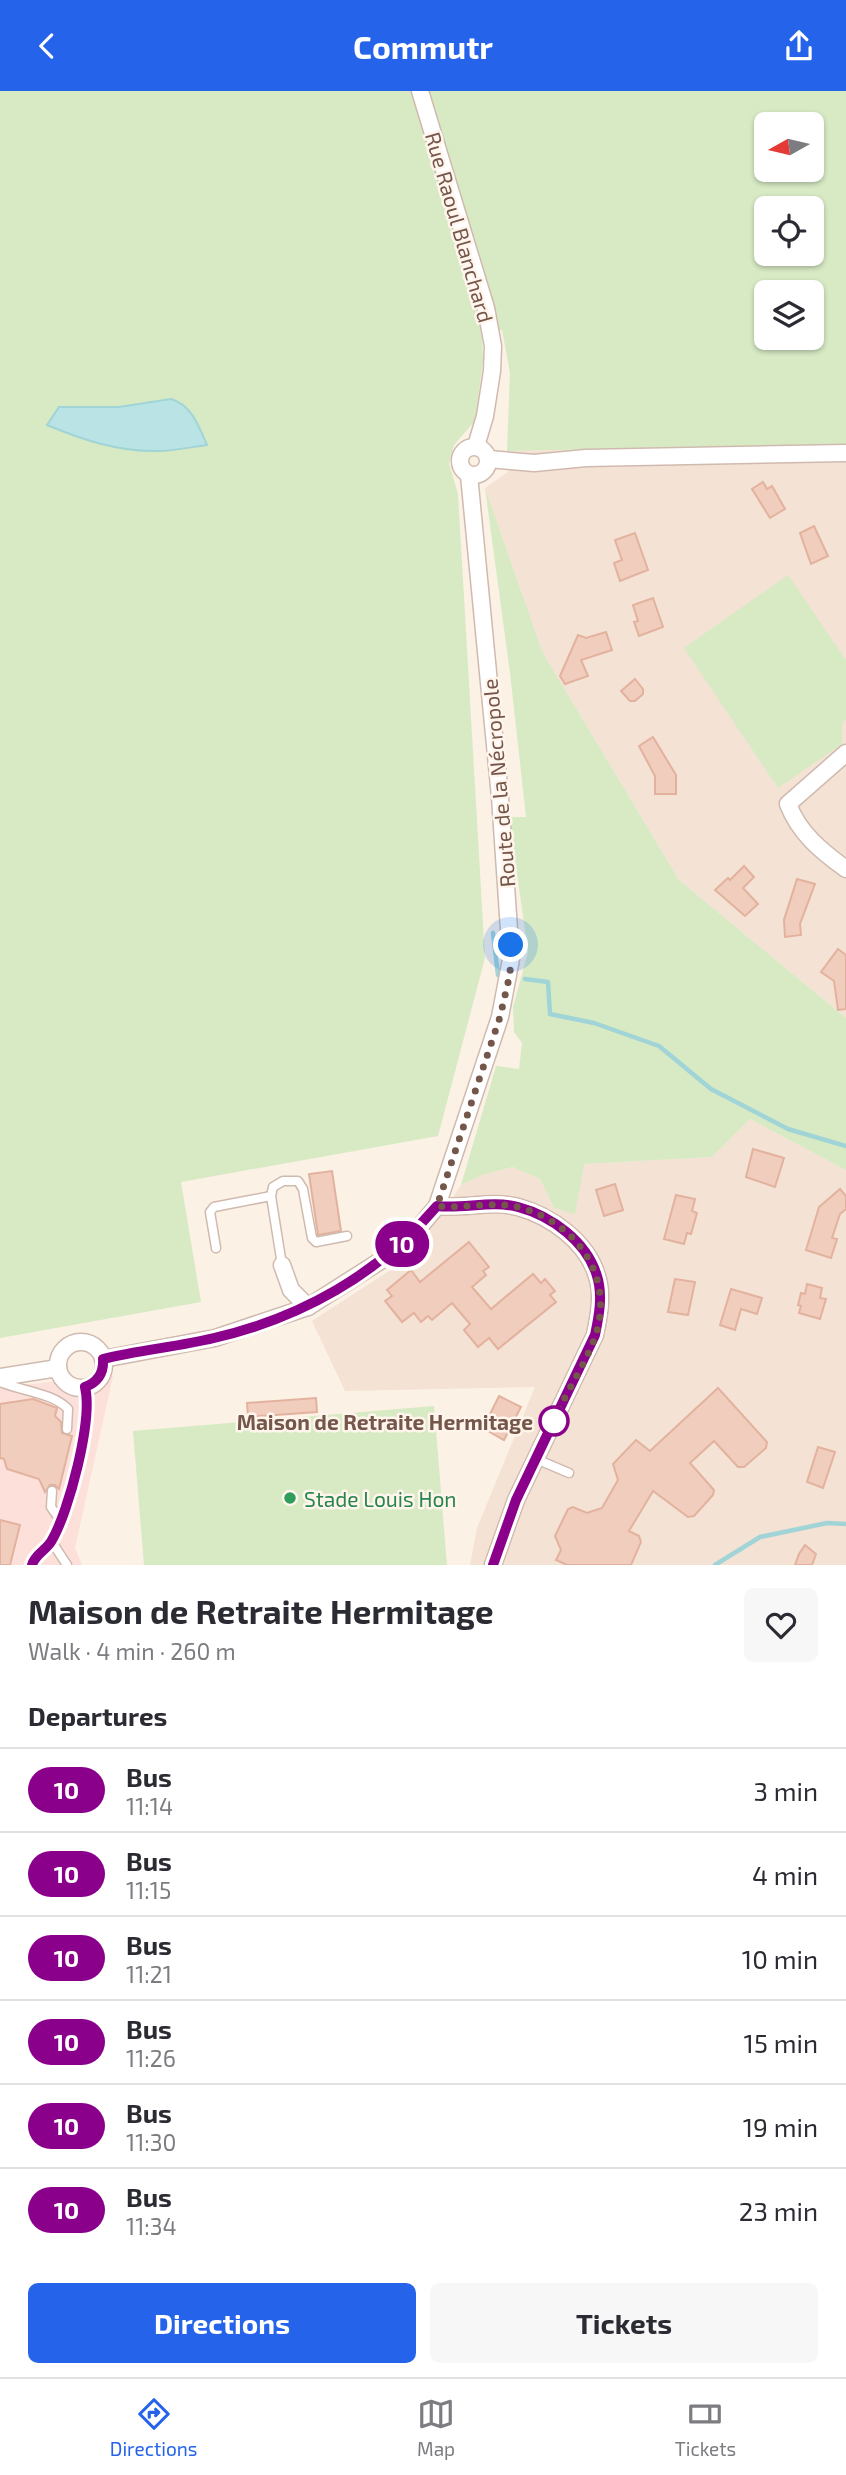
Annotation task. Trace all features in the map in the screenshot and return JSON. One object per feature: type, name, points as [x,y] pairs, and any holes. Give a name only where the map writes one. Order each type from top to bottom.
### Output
[{"type":"street","name":"Rue Raoul Blanchard","points":[[420,91],[486,308],[493,346],[485,417],[476,446]]},
{"type":"street","points":[[476,446],[485,450],[489,459],[487,469],[479,475],[469,475],[461,468],[460,458],[466,449],[476,446]]},
{"type":"street","points":[[489,459],[534,463],[586,458],[846,453]]},
{"type":"street","name":"Route de la Nécropole","points":[[437,1206],[500,1017],[511,959],[500,797],[469,475]]},
{"type":"street","points":[[846,754],[788,804],[794,821],[818,849],[846,869]]},
{"type":"street","points":[[103,1359],[215,1338],[308,1307],[388,1256],[414,1234],[437,1206],[517,1207],[547,1219],[564,1230],[584,1250],[597,1276],[601,1307],[595,1335],[516,1500],[493,1565]]},
{"type":"street","points":[[282,1265],[291,1290],[308,1307]]},
{"type":"street","points":[[80,1342],[94,1347],[103,1359],[98,1380],[85,1387],[68,1384],[58,1368],[61,1353],[72,1344],[80,1342]]},
{"type":"street","points":[[0,1377],[58,1368]]},
{"type":"lane","points":[[282,1265],[271,1196],[273,1187],[283,1181],[298,1181],[303,1189],[312,1238],[316,1242],[347,1237]]},
{"type":"lane","points":[[216,1248],[210,1212],[214,1206],[271,1196]]},
{"type":"lane","points":[[0,1382],[58,1399],[68,1409],[67,1429]]},
{"type":"lane","points":[[32,1565],[34,1559],[52,1542],[69,1498],[86,1421],[88,1397],[85,1387]]},
{"type":"lane","points":[[536,1459],[569,1473]]},
{"type":"lane","points":[[52,1491],[51,1507],[60,1520]]},
{"type":"lane","points":[[52,1542],[67,1565]]},
{"type":"shaded area","points":[[846,444],[846,1018],[679,880],[543,653],[485,488],[509,471],[507,451]]},
{"type":"shaded area","points":[[750,1119],[846,1170],[846,1565],[470,1565],[477,1528],[535,1387],[345,1391],[312,1321],[412,1256],[461,1185],[482,1175],[513,1167],[540,1179],[554,1208],[583,1164],[712,1157]]},
{"type":"shaded area","points":[[113,1376],[75,1548],[82,1565],[0,1565],[0,1387]]},
{"type":"green space","points":[[0,91],[846,91],[846,444],[507,451],[510,373],[502,330],[482,332],[483,361],[475,421],[454,445],[449,464],[458,494],[485,958],[438,1136],[181,1182],[201,1302],[0,1338]],"holes":[[[171,399],[81,439],[119,407]]]},
{"type":"green space","points":[[485,488],[543,653],[679,880],[846,1018],[846,1170],[750,1119],[712,1157],[584,1164],[575,1214],[554,1208],[540,1179],[513,1167],[482,1175],[461,1185],[496,1066],[519,1069],[522,1043],[514,1032],[513,1007],[528,952],[509,817],[526,817]]},
{"type":"green space","points":[[788,575],[846,660],[846,719],[842,723],[842,744],[778,788],[684,648]]},
{"type":"green space","name":"Stade Louis Hon","points":[[434,1406],[447,1565],[144,1565],[133,1431]]},
{"type":"water","points":[[171,399],[190,411],[207,445],[144,451],[88,440],[47,425],[59,407],[119,407]]},
{"type":"building","points":[[763,482],[767,489],[772,486],[785,509],[770,518],[752,489]]},
{"type":"building","points":[[814,526],[828,556],[811,564],[800,533]]},
{"type":"building","points":[[635,533],[648,570],[620,581],[614,563],[622,560],[615,540]]},
{"type":"building","points":[[653,598],[663,627],[639,636],[634,622],[638,621],[633,605]]},
{"type":"building","points":[[606,632],[612,650],[581,660],[588,676],[565,684],[560,676],[578,635],[586,638]]},
{"type":"building","points":[[635,679],[643,689],[643,694],[635,701],[630,701],[621,691]]},
{"type":"building","points":[[653,737],[676,775],[676,794],[655,794],[655,776],[639,746]]},
{"type":"building","points":[[744,866],[754,877],[743,888],[758,904],[745,916],[715,890]]},
{"type":"building","points":[[797,879],[815,884],[800,924],[801,935],[785,937],[784,920]]},
{"type":"building","points":[[838,949],[846,955],[846,1009],[838,1010],[834,981],[821,972]]},
{"type":"building","points":[[753,1149],[784,1158],[775,1187],[746,1177]]},
{"type":"building","points":[[332,1171],[341,1231],[318,1235],[309,1174]]},
{"type":"building","points":[[615,1184],[623,1210],[604,1216],[596,1190]]},
{"type":"building","points":[[840,1189],[846,1196],[846,1209],[840,1214],[832,1238],[837,1239],[831,1258],[806,1250],[819,1207]]},
{"type":"building","points":[[676,1195],[695,1199],[692,1211],[697,1213],[691,1234],[687,1233],[684,1244],[664,1239]]},
{"type":"building","points":[[469,1242],[489,1267],[483,1271],[486,1275],[472,1287],[491,1309],[533,1274],[541,1283],[545,1279],[555,1291],[550,1295],[556,1302],[498,1349],[489,1338],[478,1347],[464,1330],[470,1324],[452,1303],[432,1320],[428,1316],[421,1322],[414,1313],[402,1322],[385,1301],[392,1296],[387,1290],[411,1270],[420,1282]]},
{"type":"building","points":[[675,1279],[695,1282],[688,1315],[668,1312]]},
{"type":"building","points":[[807,1284],[822,1288],[820,1298],[826,1299],[820,1319],[799,1313],[801,1293],[805,1294]]},
{"type":"building","points":[[731,1289],[762,1298],[757,1314],[741,1309],[735,1330],[720,1325]]},
{"type":"building","points":[[718,1388],[767,1442],[766,1448],[744,1467],[738,1467],[714,1441],[690,1463],[714,1490],[713,1495],[694,1516],[688,1517],[653,1491],[629,1531],[639,1536],[641,1542],[631,1565],[567,1565],[556,1560],[561,1550],[555,1536],[568,1509],[573,1507],[587,1513],[602,1508],[618,1480],[613,1464],[636,1440],[650,1451]]},
{"type":"building","points":[[499,1396],[521,1407],[504,1440],[483,1428]]},
{"type":"building","points":[[316,1398],[317,1412],[248,1417],[247,1403]]},
{"type":"building","points":[[33,1399],[57,1408],[55,1416],[61,1422],[62,1433],[72,1436],[59,1489],[50,1485],[45,1492],[39,1479],[7,1469],[4,1459],[0,1458],[0,1404]]},
{"type":"building","points":[[818,1447],[835,1452],[823,1488],[807,1482]]},
{"type":"building","points":[[0,1520],[20,1525],[10,1565],[0,1565]]},
{"type":"building","points":[[805,1545],[816,1554],[812,1565],[795,1565],[799,1554]]},
{"type":"waterway","points":[[493,933],[498,975]]},
{"type":"waterway","points":[[525,979],[548,982],[550,1014],[594,1023],[659,1046],[711,1089],[788,1129],[846,1146]]},
{"type":"waterway","points":[[715,1565],[760,1537],[827,1523],[846,1524]]},
{"type":"bus line","name":"10","points":[[32,1565],[34,1559],[52,1542],[69,1498],[86,1421],[88,1397],[85,1387],[92,1385],[102,1374],[103,1359],[215,1338],[308,1307],[388,1256],[414,1234],[437,1206],[451,1208],[488,1205],[517,1207],[547,1219],[564,1230],[584,1250],[597,1276],[601,1307],[595,1335],[516,1500],[493,1565]]},
{"type":"place","name":"Maison de Retraite Hermitage","points":[[554,1421]]},
{"type":"place","name":"Stade Louis Hon","points":[[290,1498]]},
{"type":"route","points":[[511,945],[510,974],[500,1017],[437,1206],[517,1207],[547,1219],[564,1230],[584,1250],[597,1276],[601,1307],[595,1335],[554,1421]]}]
